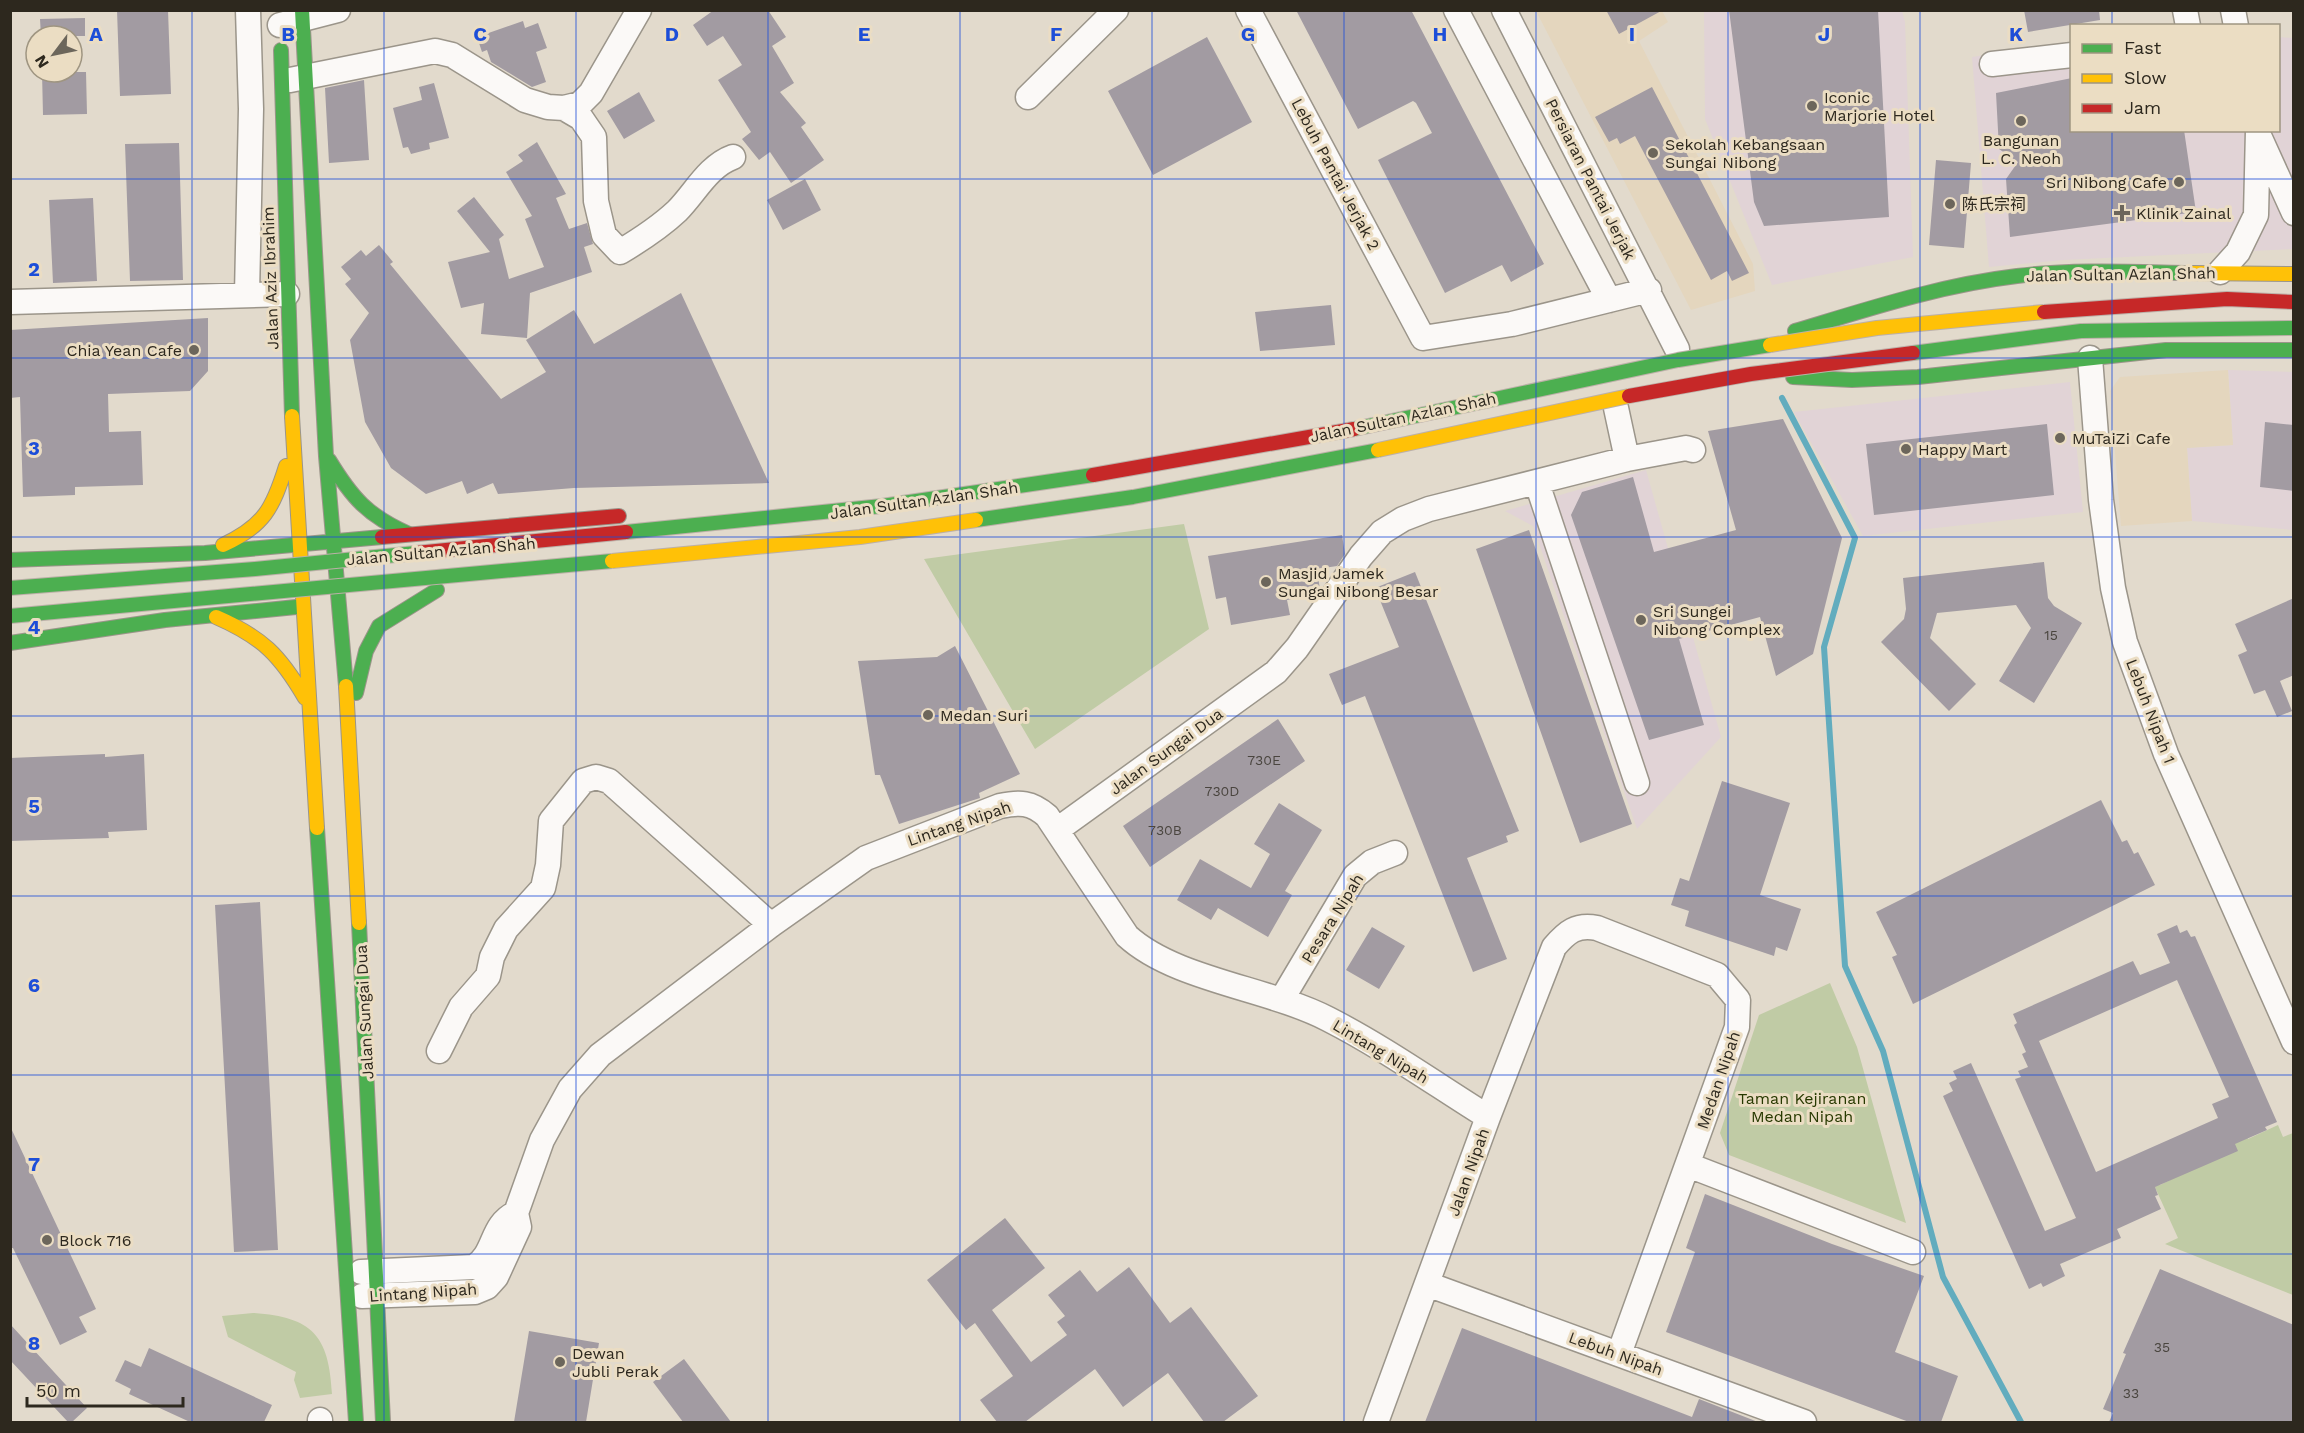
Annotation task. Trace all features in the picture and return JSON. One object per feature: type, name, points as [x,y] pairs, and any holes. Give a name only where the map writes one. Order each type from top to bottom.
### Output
[{"type":"main road","name":"Jalan Aziz Ibrahim","points":[[291,17],[293,80],[333,540],[344,601]]},
{"type":"main road","name":"Jalan Aziz Ibrahim","points":[[291,17],[293,80],[287,294],[292,446],[302,607]]},
{"type":"main road","name":"Jalan Sultan Azlan Shah","points":[[1776,337],[1912,295],[2017,276],[2094,272],[2294,274]]},
{"type":"main road","name":"Jalan Sultan Azlan Shah","points":[[10,588],[255,569],[882,507],[1046,483],[1266,445],[1678,360],[1877,328],[2060,310],[2227,299],[2294,302]]},
{"type":"main road","name":"Jalan Sultan Azlan Shah","points":[[1372,411],[1677,349],[1776,337],[1864,335],[2036,314],[2117,310],[2294,309]]},
{"type":"main road","points":[[393,595],[747,562],[922,538],[1325,471],[1696,391],[1781,377],[1863,346],[2007,328],[2243,317],[2294,320]]},
{"type":"main road","name":"Jalan Sultan Azlan Shah","points":[[10,616],[236,597],[860,537],[1133,497],[1335,459],[1681,385],[1751,374],[2081,330],[2294,328]]},
{"type":"main road","points":[[1781,377],[1852,380],[1918,377],[2166,350],[2294,350]]},
{"type":"main road","name":"Jalan Sultan Azlan Shah","points":[[772,503],[933,489],[1132,458],[1328,419]]},
{"type":"main road","points":[[205,553],[242,537],[265,519],[276,502],[292,446]]},
{"type":"main road","points":[[326,456],[357,504],[371,517],[411,535]]},
{"type":"main road","name":"Jalan Sultan Azlan Shah","points":[[10,561],[205,553],[633,515]]},
{"type":"main road","points":[[10,561],[32,580],[38,602],[32,621],[10,641]]},
{"type":"main road","points":[[349,721],[372,637],[393,616],[437,591]]},
{"type":"main road","points":[[10,641],[165,620],[344,601]]},
{"type":"main road","name":"Jalan Sungai Dua","points":[[344,601],[379,1295],[383,1422]]},
{"type":"main road","name":"Jalan Sungai Dua","points":[[302,607],[356,1422]]},
{"type":"main road","points":[[213,616],[265,640],[278,654],[309,705]]},
{"type":"street","points":[[247,294],[251,109],[248,10]]},
{"type":"street","points":[[291,17],[338,10]]},
{"type":"street","points":[[293,80],[435,51],[464,61],[484,77],[525,100],[548,107],[564,108],[580,104],[591,93],[639,10]]},
{"type":"street","points":[[1028,97],[1116,10]]},
{"type":"street","name":"Lebuh Pantai Jerjak 2","points":[[1248,10],[1423,338],[1512,324],[1609,300]]},
{"type":"street","points":[[1456,10],[1609,300],[1649,290]]},
{"type":"street","name":"Persiaran Pantai Jerjak","points":[[1504,10],[1649,290],[1677,349]]},
{"type":"street","points":[[1992,64],[2070,55]]},
{"type":"street","points":[[564,108],[581,118],[594,137],[596,201],[604,235],[620,252],[649,235],[677,211],[720,162],[733,157]]},
{"type":"street","points":[[2259,133],[2294,213]]},
{"type":"street","points":[[2220,272],[2238,252],[2256,215],[2259,133]]},
{"type":"street","points":[[10,302],[287,294]]},
{"type":"street","name":"Lebuh Nipah 1","points":[[2090,358],[2101,500],[2113,588],[2125,642],[2166,754],[2294,1042]]},
{"type":"street","points":[[1616,408],[1627,459]]},
{"type":"street","name":"Jalan Sungai Dua","points":[[1057,830],[1276,672],[1297,648],[1361,556],[1382,532],[1404,519],[1429,509],[1627,459],[1686,448],[1693,450]]},
{"type":"street","points":[[1537,483],[1637,783]]},
{"type":"street","points":[[439,1051],[461,1007],[488,976],[492,957],[506,929],[543,888],[548,866],[551,821],[583,781],[597,777],[609,781],[771,925]]},
{"type":"street","name":"Lintang Nipah","points":[[348,1297],[474,1292],[487,1287],[496,1277],[519,1227],[516,1213],[542,1140],[582,1072],[609,1047],[771,925],[866,858],[1000,806],[1016,803],[1033,804],[1047,816],[1127,936],[1142,949],[1175,965],[1282,999],[1329,1019],[1488,1117]]},
{"type":"street","name":"Pesara Nipah","points":[[1282,999],[1355,876],[1372,862],[1395,853]]},
{"type":"street","name":"Medan Nipah","points":[[1573,929],[1585,926],[1597,928],[1716,975],[1738,1000],[1737,1027],[1619,1354]]},
{"type":"street","name":"Jalan Nipah","points":[[1376,1422],[1488,1117],[1554,947],[1573,929]]},
{"type":"street","points":[[1688,1165],[1913,1252]]},
{"type":"street","name":"Lintang Nipah","points":[[346,1272],[474,1267],[482,1262],[504,1219],[516,1213]]},
{"type":"street","name":"Lebuh Nipah","points":[[1428,1284],[1804,1422]]},
{"type":"shaded area","name":"Sekolah Kebangsaan Sungai Nibong","points":[[1536,11],[1662,11],[1668,22],[1639,41],[1753,264],[1755,291],[1691,310]]},
{"type":"shaded area","name":"Iconic Marjorie Hotel","points":[[1704,11],[1902,11],[1905,22],[1913,257],[1772,285],[1705,119]]},
{"type":"shaded area","points":[[2280,37],[2293,38],[2293,249],[2063,260],[1989,267],[1972,57],[2070,42],[2070,132],[2280,132]]},
{"type":"shaded area","points":[[2228,370],[2293,372],[2293,530],[2192,521],[2187,448],[2233,445]]},
{"type":"shaded area","points":[[2228,370],[2233,445],[2187,448],[2192,521],[2121,526],[2110,391],[2120,377]]},
{"type":"shaded area","points":[[2070,382],[2083,512],[1863,536],[1794,412]]},
{"type":"shaded area","points":[[1646,470],[1721,737],[1637,829],[1533,526],[1505,511]]},
{"type":"green space","points":[[1184,524],[1209,629],[1035,749],[924,559]]},
{"type":"green space","name":"Taman Kejiranan Medan Nipah","points":[[1830,983],[1857,1047],[1906,1223],[1729,1155],[1720,1133],[1759,1015]]},
{"type":"green space","points":[[2237,1114],[2248,1139],[2278,1125],[2283,1137],[2293,1133],[2293,1295],[2165,1244],[2178,1238],[2149,1174],[2160,1185],[2170,1180],[2168,1174],[2232,1137]]},
{"type":"green space","points":[[253,1313],[290,1319],[313,1333],[321,1343],[327,1357],[332,1394],[300,1398],[294,1380],[296,1372],[228,1337],[222,1316]]},
{"type":"building","points":[[117,10],[168,10],[171,94],[120,96]]},
{"type":"building","points":[[714,10],[768,10],[786,37],[772,46],[794,83],[780,92],[806,123],[801,127],[824,160],[791,183],[770,152],[759,160],[742,139],[751,132],[718,80],[742,65],[723,36],[707,46],[693,25]]},
{"type":"building","points":[[1296,10],[1411,10],[1544,264],[1511,282],[1502,265],[1445,293],[1378,160],[1432,133],[1413,101],[1358,129]]},
{"type":"building","points":[[1606,10],[1663,10],[1619,34]]},
{"type":"building","name":"Iconic Marjorie Hotel","points":[[1729,10],[1878,10],[1889,217],[1764,226],[1754,202]]},
{"type":"building","points":[[2024,10],[2099,10],[2100,20],[2028,32]]},
{"type":"building","points":[[85,18],[85,36],[84,24],[40,24],[40,19]]},
{"type":"building","points":[[523,21],[525,28],[538,23],[547,48],[536,52],[546,82],[532,87],[491,62],[487,50],[482,52],[477,37]]},
{"type":"building","points":[[1207,37],[1252,122],[1153,175],[1108,91]]},
{"type":"building","points":[[84,72],[86,72],[87,114],[43,115],[42,84],[84,84]]},
{"type":"building","points":[[2070,78],[2070,132],[2184,132],[2196,212],[2010,237],[2006,179],[2018,162],[1999,149],[1996,93]]},
{"type":"building","points":[[364,80],[369,160],[329,163],[325,88]]},
{"type":"building","points":[[434,83],[449,138],[429,143],[430,149],[411,154],[408,147],[403,148],[393,108],[422,100],[419,87]]},
{"type":"building","points":[[1652,87],[1749,273],[1732,281],[1727,271],[1711,280],[1635,136],[1620,144],[1617,138],[1609,142],[1595,117]]},
{"type":"building","points":[[639,92],[655,121],[624,139],[607,111]]},
{"type":"building","points":[[537,142],[566,194],[556,198],[569,229],[587,223],[593,244],[584,247],[592,272],[530,293],[527,338],[481,334],[484,303],[461,308],[448,262],[490,252],[457,211],[474,197],[504,235],[499,239],[509,279],[544,267],[525,219],[532,216],[506,172],[523,161],[518,155]]},
{"type":"building","points":[[179,143],[183,280],[130,281],[125,144]]},
{"type":"building","name":"陈氏宗祠","points":[[1936,160],[1971,163],[1964,248],[1929,245]]},
{"type":"building","points":[[805,179],[821,210],[783,230],[767,200]]},
{"type":"building","points":[[93,198],[97,281],[53,283],[49,200]]},
{"type":"building","points":[[379,245],[393,262],[390,264],[501,399],[546,372],[526,340],[574,310],[594,344],[681,293],[769,483],[574,488],[498,494],[493,483],[467,494],[462,481],[426,494],[391,468],[365,422],[350,340],[369,313],[345,284],[351,279],[341,267],[361,250],[366,256]]},
{"type":"building","points":[[1331,305],[1335,345],[1260,351],[1255,312]]},
{"type":"building","points":[[208,318],[208,371],[190,391],[108,394],[109,432],[141,431],[143,485],[75,487],[75,495],[23,497],[20,397],[10,398],[10,330]]},
{"type":"building","points":[[1783,419],[1842,538],[1813,654],[1776,676],[1760,617],[1679,639],[1704,725],[1649,740],[1571,515],[1582,492],[1633,477],[1654,552],[1736,530],[1708,431]]},
{"type":"building","points":[[2265,422],[2294,425],[2294,491],[2260,487]]},
{"type":"building","points":[[2047,424],[2054,495],[1874,515],[1866,444]]},
{"type":"building","points":[[1529,530],[1632,824],[1580,843],[1476,549]]},
{"type":"building","name":"Masjid Jamek Sungai Nibong Besar","points":[[1342,535],[1345,554],[1337,566],[1317,569],[1320,590],[1316,595],[1287,600],[1290,615],[1231,625],[1226,597],[1216,599],[1208,556]]},
{"type":"building","points":[[2044,562],[2048,598],[2054,606],[2082,623],[2034,703],[1999,681],[2031,628],[2016,605],[1937,613],[1930,638],[1976,684],[1949,711],[1881,642],[1904,619],[1906,609],[1903,578]]},
{"type":"building","points":[[1415,572],[1519,831],[1506,836],[1508,842],[1467,858],[1507,959],[1473,972],[1365,696],[1342,705],[1329,674],[1399,647],[1375,588]]},
{"type":"building","points":[[2294,598],[2294,675],[2280,681],[2292,711],[2277,717],[2265,690],[2254,694],[2238,655],[2247,651],[2235,624]]},
{"type":"building","name":"Medan Suri","points":[[955,646],[1020,774],[979,793],[980,798],[899,824],[880,775],[875,775],[858,661],[937,657]]},
{"type":"building","points":[[1278,719],[1305,761],[1150,867],[1123,826]]},
{"type":"building","points":[[105,754],[105,757],[144,754],[147,830],[108,832],[109,838],[10,841],[10,758]]},
{"type":"building","points":[[1722,781],[1790,803],[1760,895],[1801,909],[1787,951],[1776,947],[1774,956],[1685,926],[1689,911],[1671,905],[1680,878],[1689,881]]},
{"type":"building","points":[[2101,800],[2122,842],[2127,840],[2134,854],[2138,852],[2155,885],[1913,1004],[1892,957],[1897,955],[1876,912]]},
{"type":"building","points":[[1279,803],[1322,830],[1285,891],[1292,895],[1268,937],[1218,908],[1211,920],[1177,900],[1200,859],[1251,888],[1270,854],[1254,844]]},
{"type":"building","points":[[260,902],[278,1250],[234,1252],[215,905]]},
{"type":"building","points":[[2177,925],[2180,933],[2187,930],[2191,937],[2195,936],[2277,1122],[2265,1127],[2267,1130],[2235,1144],[2238,1151],[2155,1187],[2158,1195],[2155,1196],[2161,1209],[2117,1229],[2121,1238],[2060,1264],[2065,1276],[2043,1287],[2041,1283],[2029,1289],[1943,1096],[1953,1091],[1949,1083],[1957,1079],[1953,1071],[1971,1063],[2045,1231],[2076,1218],[2015,1079],[2021,1077],[2018,1071],[2028,1067],[2022,1054],[2026,1052],[2014,1025],[2017,1023],[2013,1014],[2133,961],[2140,975],[2170,963],[2157,934]],"holes":[[[2177,980],[2229,1097],[2212,1104],[2218,1118],[2096,1172],[2039,1041]]]},
{"type":"building","points":[[1372,927],[1405,946],[1379,989],[1346,970]]},
{"type":"building","name":"Block 716","points":[[10,1126],[96,1309],[79,1317],[87,1332],[60,1345],[13,1248],[10,1248]]},
{"type":"building","points":[[1705,1194],[1832,1244],[1924,1276],[1895,1352],[1958,1376],[1941,1422],[1909,1422],[1666,1332],[1695,1252],[1686,1248]]},
{"type":"building","points":[[1005,1218],[1045,1268],[992,1310],[1031,1362],[1067,1335],[1057,1322],[1065,1316],[1048,1295],[1080,1270],[1097,1292],[1129,1267],[1170,1323],[1191,1307],[1258,1396],[1223,1422],[1204,1422],[1168,1373],[1123,1407],[1095,1369],[1025,1422],[997,1422],[980,1400],[1013,1376],[975,1323],[966,1330],[927,1280]]},
{"type":"building","points":[[2160,1269],[2294,1325],[2294,1422],[2109,1422],[2113,1413],[2103,1409],[2126,1354],[2123,1353]]},
{"type":"building","points":[[10,1324],[87,1408],[72,1422],[68,1422],[10,1360]]},
{"type":"building","points":[[1462,1328],[1692,1417],[1699,1399],[1758,1422],[1425,1422]]},
{"type":"building","name":"Dewan Jubli Perak","points":[[529,1331],[599,1343],[586,1422],[514,1422]]},
{"type":"building","points":[[149,1348],[272,1405],[264,1422],[190,1422],[129,1394],[131,1389],[115,1381],[125,1360],[141,1367]]},
{"type":"building","points":[[684,1359],[731,1422],[683,1422],[653,1382]]},
{"type":"waterway","points":[[1782,398],[1855,538],[1824,647],[1845,966],[1883,1051],[1943,1277],[2021,1422]]},
{"type":"traffic: fast","points":[[302,10],[326,456],[346,686]]},
{"type":"traffic: fast","points":[[281,50],[292,416]]},
{"type":"traffic: fast","points":[[1795,331],[1905,299],[1989,280],[2060,272],[2191,273]]},
{"type":"traffic: fast","points":[[1913,353],[2081,331],[2294,328]]},
{"type":"traffic: fast","points":[[1354,429],[1678,360],[1770,345]]},
{"type":"traffic: fast","points":[[1793,377],[1852,380],[1918,377],[2166,350],[2294,350]]},
{"type":"traffic: fast","points":[[976,520],[1133,497],[1378,450]]},
{"type":"traffic: fast","points":[[329,460],[345,485],[362,505],[382,520],[409,534]]},
{"type":"traffic: fast","points":[[626,532],[882,506],[1093,475]]},
{"type":"traffic: fast","points":[[10,560],[205,553],[382,537]]},
{"type":"traffic: fast","points":[[10,588],[255,569],[416,553]]},
{"type":"traffic: fast","points":[[10,616],[612,561]]},
{"type":"traffic: fast","points":[[356,693],[366,651],[379,626],[437,590]]},
{"type":"traffic: fast","points":[[10,643],[165,620],[296,607]]},
{"type":"traffic: fast","points":[[317,828],[356,1422]]},
{"type":"traffic: fast","points":[[359,923],[383,1422]]},
{"type":"traffic: slow","points":[[2191,273],[2294,274]]},
{"type":"traffic: slow","points":[[1770,345],[1877,328],[2044,312]]},
{"type":"traffic: slow","points":[[1378,450],[1629,396]]},
{"type":"traffic: slow","points":[[292,416],[317,828]]},
{"type":"traffic: slow","points":[[223,545],[258,523],[271,504],[286,466]]},
{"type":"traffic: slow","points":[[612,561],[860,537],[976,520]]},
{"type":"traffic: slow","points":[[216,617],[246,632],[268,649],[287,670],[305,698]]},
{"type":"traffic: slow","points":[[346,686],[359,923]]},
{"type":"traffic: jam","points":[[2044,312],[2227,299],[2294,302]]},
{"type":"traffic: jam","points":[[1629,396],[1751,374],[1913,353]]},
{"type":"traffic: jam","points":[[1093,475],[1354,429]]},
{"type":"traffic: jam","points":[[382,537],[619,516]]},
{"type":"traffic: jam","points":[[416,553],[626,532]]},
{"type":"place","name":"Iconic Marjorie Hotel","points":[[1812,106]]},
{"type":"place","name":"Bangunan L. C. Neoh","points":[[2021,121]]},
{"type":"place","name":"Sekolah Kebangsaan Sungai Nibong","points":[[1653,153]]},
{"type":"place","name":"Sri Nibong Cafe","points":[[2179,182]]},
{"type":"place","name":"陈氏宗祠","points":[[1950,204]]},
{"type":"place","name":"Klinik Zainal","points":[[2122,213]]},
{"type":"place","name":"Chia Yean Cafe","points":[[194,350]]},
{"type":"place","name":"MuTaiZi Cafe","points":[[2060,438]]},
{"type":"place","name":"Happy Mart","points":[[1906,449]]},
{"type":"place","name":"Masjid Jamek Sungai Nibong Besar","points":[[1266,582]]},
{"type":"place","name":"Sri Sungei Nibong Complex","points":[[1641,620]]},
{"type":"place","name":"Medan Suri","points":[[928,715]]},
{"type":"place","name":"Block 716","points":[[47,1240]]},
{"type":"place","name":"Dewan Jubli Perak","points":[[560,1362]]}]
